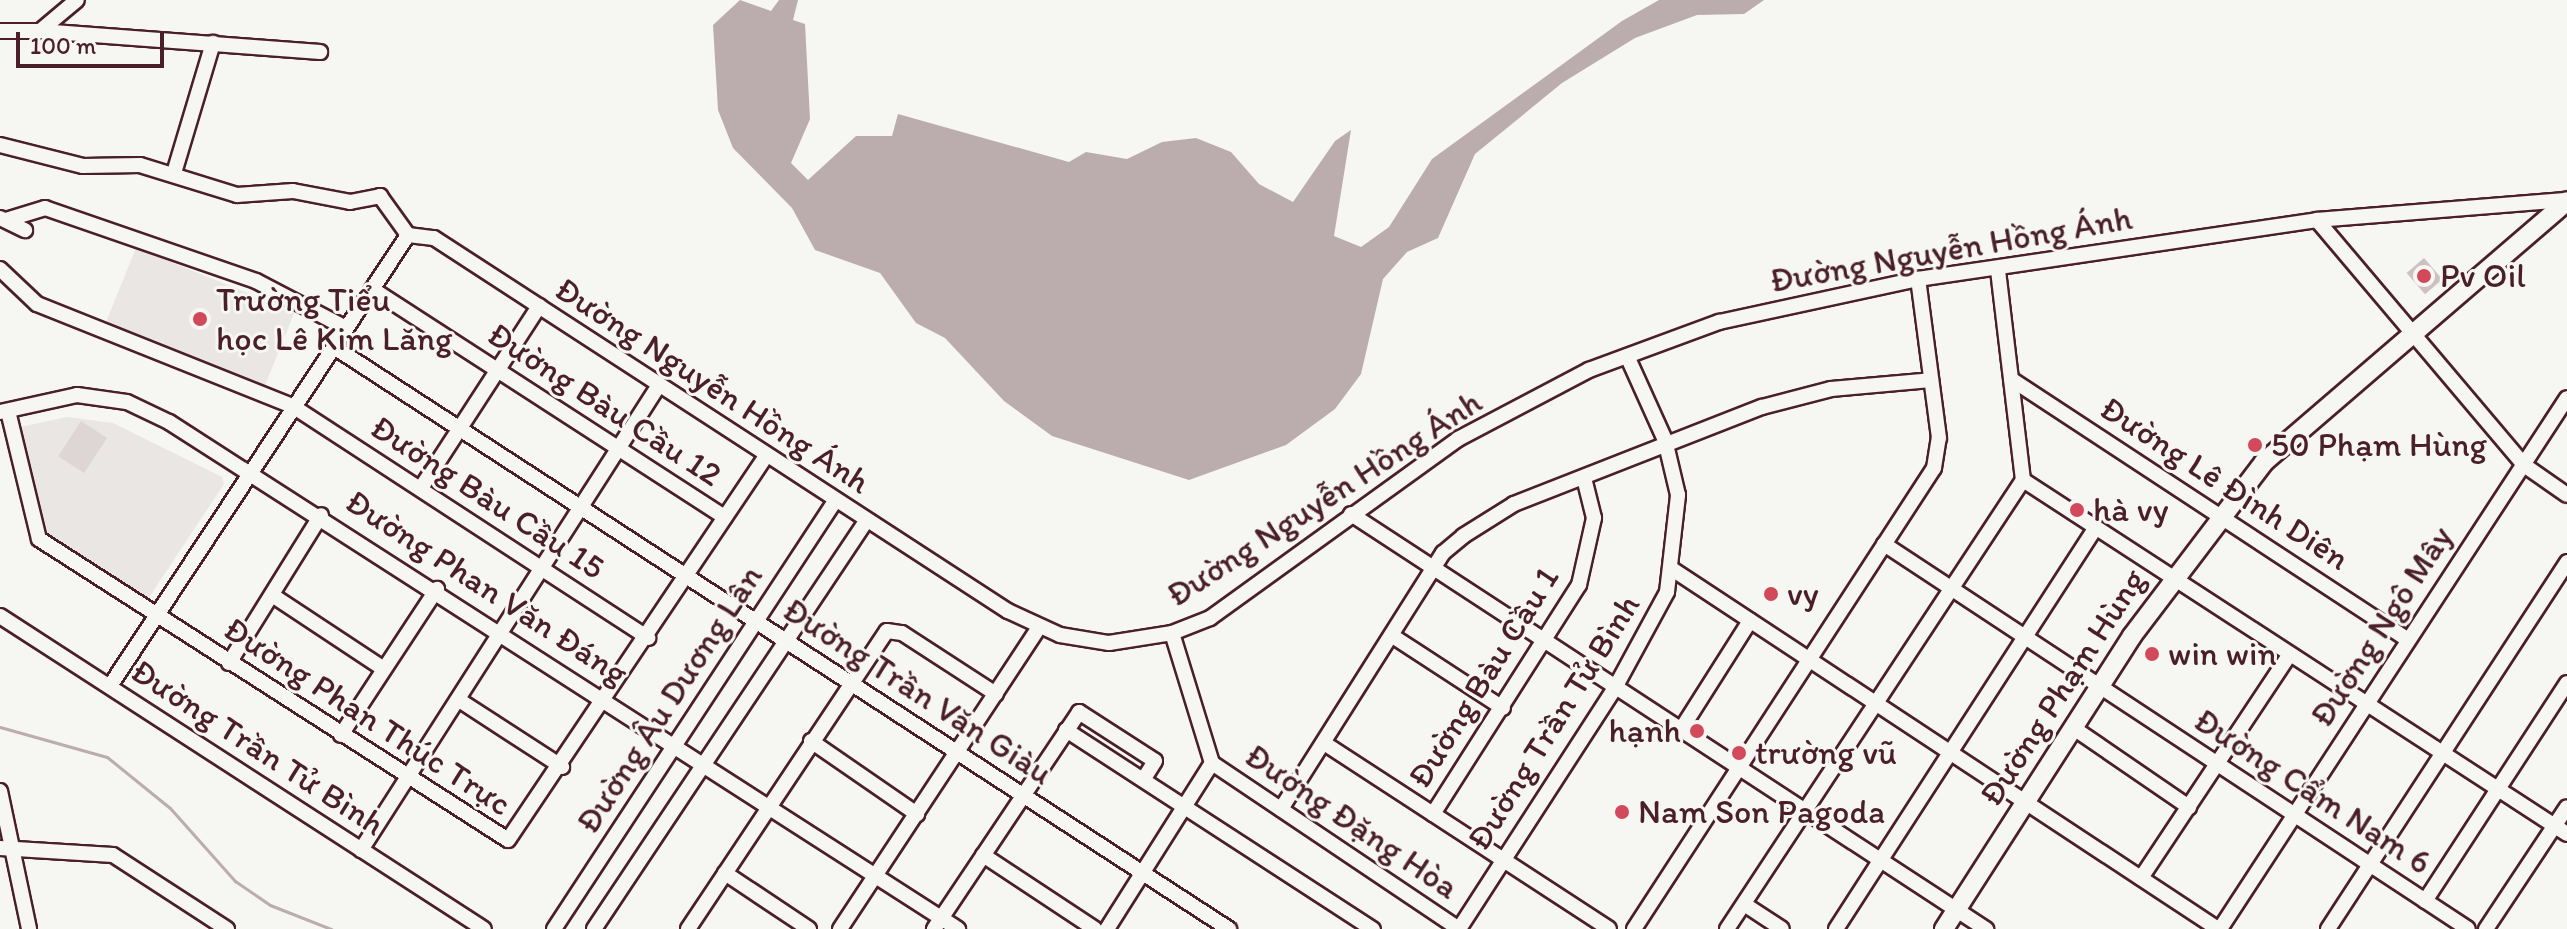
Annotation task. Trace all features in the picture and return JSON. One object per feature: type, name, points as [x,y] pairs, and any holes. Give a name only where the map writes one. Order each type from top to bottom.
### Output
[{"type":"main road","name":"Đường Phạm Hùng","points":[[1944,929],[2099,686],[2219,515],[2286,440],[2567,201]]},
{"type":"street","points":[[40,31],[77,0]]},
{"type":"street","points":[[0,31],[40,31],[320,52]]},
{"type":"street","points":[[174,173],[213,43]]},
{"type":"street","points":[[0,145],[83,166],[113,161],[174,173],[246,196],[293,191],[350,202],[380,196],[408,235],[110,686]]},
{"type":"street","name":"Đường Nguyễn Hồng Ánh","points":[[408,235],[434,238],[866,521],[1039,627],[1109,643],[1172,633],[1210,618],[1458,439],[1627,356],[1787,304],[1918,279],[2317,220],[2567,201]]},
{"type":"street","points":[[3,219],[45,208],[256,281],[346,328]]},
{"type":"street","points":[[3,219],[25,230]]},
{"type":"street","points":[[2317,220],[2524,465],[2567,495]]},
{"type":"street","name":"Đường Bàu Cầu 15","points":[[0,269],[37,304],[294,407],[648,638]]},
{"type":"street","points":[[1727,929],[2023,480],[1998,269]]},
{"type":"street","points":[[1634,929],[1937,459],[1918,279]]},
{"type":"street","name":"Đường Bàu Cầu 12","points":[[372,289],[725,517]]},
{"type":"street","points":[[421,488],[539,306]]},
{"type":"street","name":"Đường Trần Văn Giàu","points":[[334,347],[1229,929]]},
{"type":"street","name":"Đường Trần Tử Bình","points":[[1459,929],[1650,629],[1672,569],[1678,495],[1665,440],[1627,356]]},
{"type":"street","name":"Đường Lê Đình Diên","points":[[2011,379],[2406,638]]},
{"type":"street","points":[[1281,809],[1394,637],[1433,568],[1463,536],[1514,504],[1584,478],[1665,440],[1831,389],[1931,380]]},
{"type":"street","points":[[361,850],[659,385]]},
{"type":"street","name":"Đường Phan Văn Đáng","points":[[4,412],[58,396],[107,397],[169,422],[250,470],[503,632],[875,875],[938,924],[958,929]]},
{"type":"street","name":"Đường Ngô Mây","points":[[2219,929],[2406,638],[2567,398]]},
{"type":"street","name":"Đường Phan Thúc Trực","points":[[4,412],[34,532],[156,616],[508,840],[562,767],[766,456]]},
{"type":"street","name":"Đường Bàu Cầu 1","points":[[1433,814],[1547,641],[1587,566],[1594,518],[1584,478]]},
{"type":"street","points":[[2023,480],[2171,580],[2561,830]]},
{"type":"street","name":"Đường Âu Dương Lân","points":[[554,929],[835,501]]},
{"type":"street","points":[[1351,514],[1986,929]]},
{"type":"street","points":[[229,663],[321,515]]},
{"type":"street","name":"Đường Âu Dương Lân","points":[[594,929],[866,521]]},
{"type":"street","points":[[1836,929],[2095,529]]},
{"type":"street","name":"Đường Cẩm Nam 6","points":[[1884,544],[2468,929]]},
{"type":"street","points":[[2328,929],[2567,562]]},
{"type":"street","points":[[1672,569],[2219,929]]},
{"type":"street","points":[[2554,582],[2567,590]]},
{"type":"street","points":[[341,735],[437,589]]},
{"type":"street","points":[[272,595],[384,669]]},
{"type":"street","name":"Đường Trần Tử Bình","points":[[0,616],[484,929]]},
{"type":"street","points":[[1682,728],[1750,621]]},
{"type":"street","points":[[840,929],[1039,627]]},
{"type":"street","points":[[688,929],[850,682],[894,629],[996,694]]},
{"type":"street","points":[[1107,929],[1212,763],[1172,633]]},
{"type":"street","points":[[1394,637],[1503,708]]},
{"type":"street","points":[[2141,878],[2289,655]]},
{"type":"street","points":[[2425,901],[2567,683]]},
{"type":"street","points":[[459,700],[562,767]]},
{"type":"street","points":[[938,924],[1079,712],[1155,761],[1143,780]]},
{"type":"street","points":[[2072,727],[2189,807]]},
{"type":"street","points":[[1066,730],[1373,929]]},
{"type":"street","points":[[811,741],[917,814]]},
{"type":"street","points":[[1324,743],[1609,929]]},
{"type":"street","name":"Đường Đặng Hòa","points":[[1212,763],[1459,929]]},
{"type":"street","points":[[0,791],[6,847],[29,929]]},
{"type":"street","points":[[2486,929],[2561,830],[2567,807]]},
{"type":"street","points":[[6,847],[113,855],[227,929]]},
{"type":"street","points":[[983,855],[1095,929]]},
{"type":"street","points":[[725,873],[809,929]]},
{"type":"street","points":[[1744,904],[1782,929]]},
{"type":"shaded area","points":[[740,0],[771,11],[779,0],[798,0],[793,20],[805,24],[810,119],[791,163],[808,180],[856,136],[892,136],[898,114],[1069,162],[1086,152],[1127,159],[1162,142],[1196,138],[1231,152],[1259,184],[1293,202],[1335,141],[1351,130],[1334,236],[1361,247],[1389,227],[1432,159],[1622,21],[1659,0],[1764,0],[1744,14],[1697,15],[1635,38],[1562,83],[1475,154],[1438,238],[1407,252],[1383,279],[1361,374],[1335,409],[1286,445],[1189,480],[1052,436],[1004,401],[945,338],[916,323],[880,273],[815,250],[792,208],[733,148],[718,110],[713,25]]},
{"type":"shaded area","name":"Trường Tiểu học Lê Kim Lăng","points":[[136,248],[295,312],[263,390],[105,326]]},
{"type":"shaded area","points":[[67,417],[113,423],[222,477],[224,484],[146,602],[42,537],[16,428]]},
{"type":"shaded area","points":[[81,421],[107,438],[84,473],[58,456]]},
{"type":"building","name":"Pv Oil","points":[[2424,258],[2442,279],[2425,294],[2407,273]]},
{"type":"waterway","points":[[0,727],[107,757],[170,808],[235,881],[270,905],[331,929]]},
{"type":"place","name":"Pv Oil","points":[[2424,276]]},
{"type":"place","name":"Trường Tiểu học Lê Kim Lăng","points":[[200,319]]},
{"type":"place","name":"50 Phạm Hùng","points":[[2255,445]]},
{"type":"place","name":"hà vy","points":[[2077,510]]},
{"type":"place","name":"vy","points":[[1771,594]]},
{"type":"place","name":"win win","points":[[2152,654]]},
{"type":"place","name":"hạnh","points":[[1697,731]]},
{"type":"place","name":"trường vũ","points":[[1739,753]]},
{"type":"place","name":"Nam Son Pagoda","points":[[1622,812]]}]
